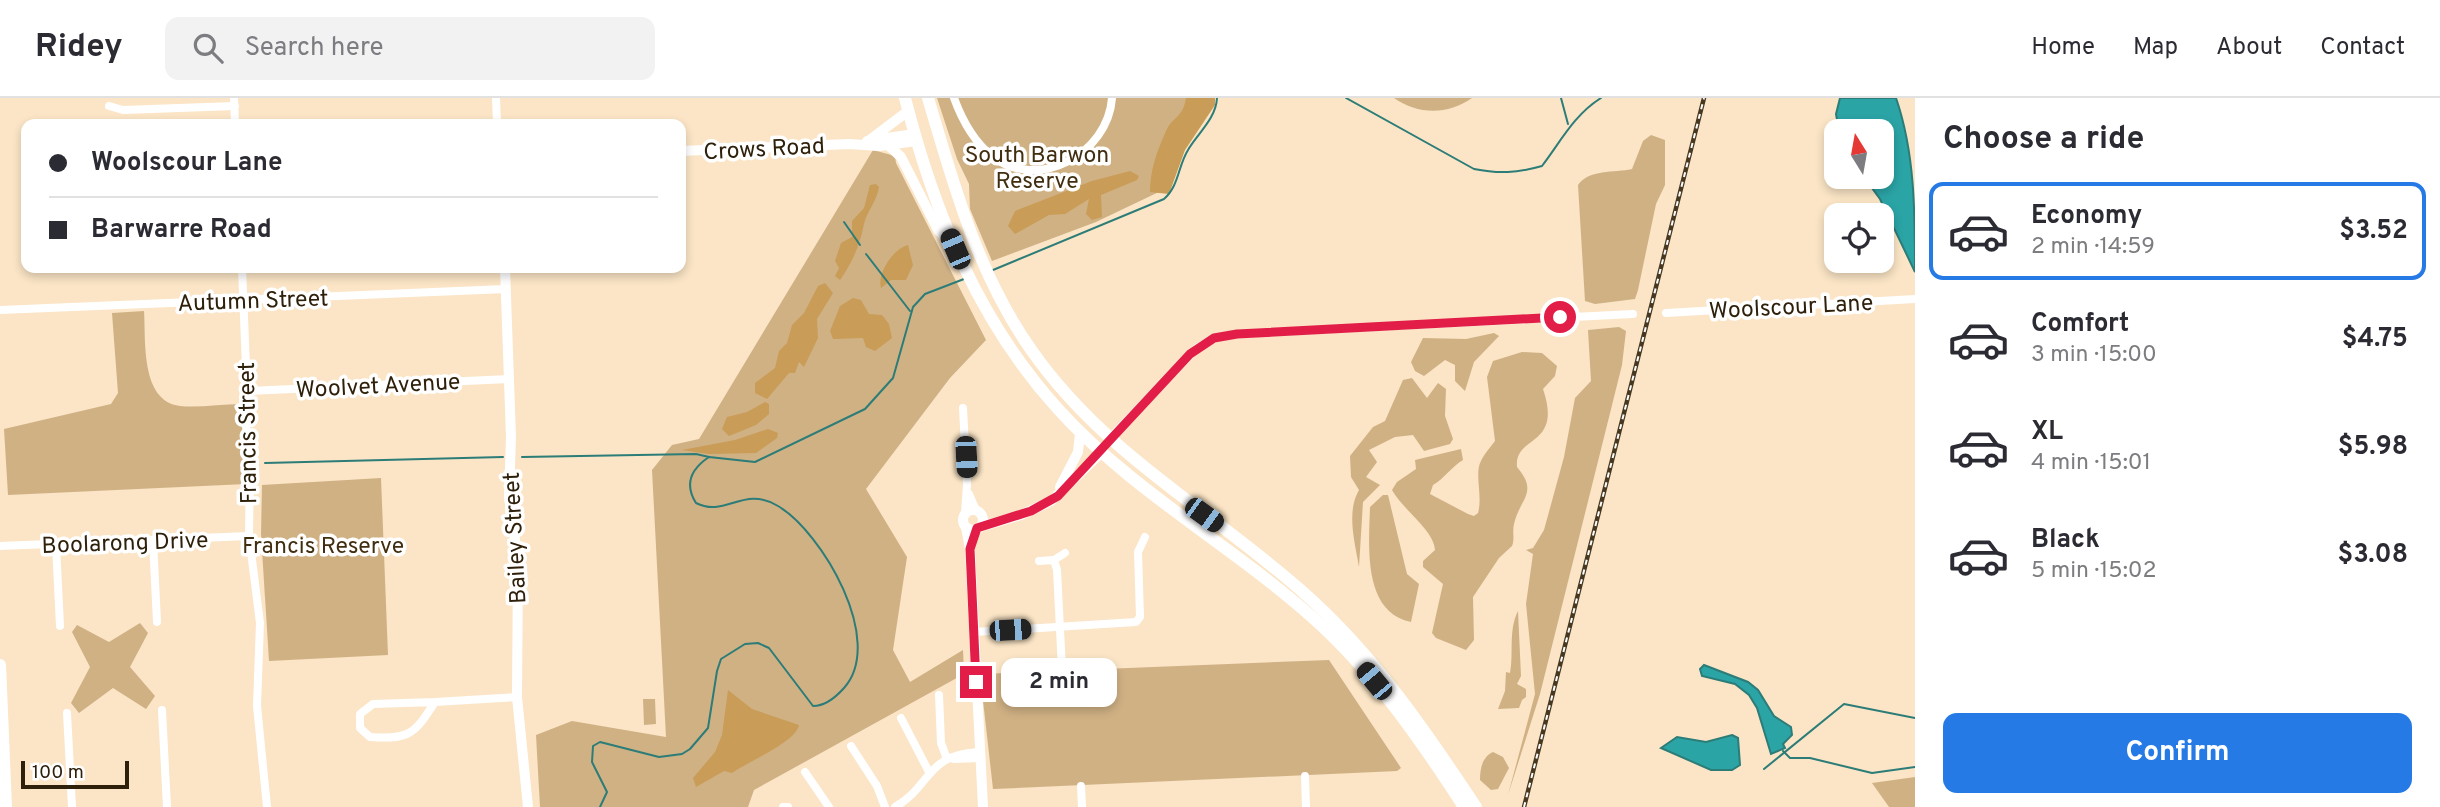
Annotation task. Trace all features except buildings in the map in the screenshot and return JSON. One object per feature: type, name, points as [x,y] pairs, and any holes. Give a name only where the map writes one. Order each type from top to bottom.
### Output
[{"type":"main road","points":[[928,98],[977,252],[1032,351],[1073,403],[1109,439],[1158,481],[1259,555],[1331,618],[1407,706],[1476,807]]},
{"type":"main road","points":[[906,105],[933,198],[957,254],[1009,347],[1080,433],[1133,481],[1256,571],[1327,631],[1392,704],[1464,807]]},
{"type":"main road","points":[[915,137],[937,132]]},
{"type":"main road","points":[[1099,450],[1109,439]]},
{"type":"main road","points":[[0,665],[2,771],[6,807]]},
{"type":"street","points":[[496,98],[497,119]]},
{"type":"street","points":[[954,98],[967,128],[993,158],[1040,170],[1066,162],[1096,140],[1111,108],[1112,98]]},
{"type":"street","points":[[109,106],[123,110],[234,102]]},
{"type":"street","points":[[876,138],[906,105]]},
{"type":"street","points":[[876,138],[915,137]]},
{"type":"street","name":"Crows Road","points":[[686,151],[847,144],[889,146],[915,137]]},
{"type":"street","name":"Crows Road","points":[[847,144],[876,138]]},
{"type":"street","points":[[889,146],[900,155],[938,230],[957,254]]},
{"type":"street","name":"Francis Street","points":[[242,273],[249,536],[260,623],[257,706],[267,807]]},
{"type":"street","name":"Bailey Street","points":[[505,273],[509,497],[518,561],[517,697],[528,807]]},
{"type":"street","name":"Autumn Street","points":[[0,310],[506,289]]},
{"type":"street","name":"Woolscour Lane","points":[[1666,313],[1915,299]]},
{"type":"street","points":[[1109,439],[1190,354],[1214,338],[1237,334],[1633,314]]},
{"type":"street","name":"Woolvet Avenue","points":[[247,391],[509,379]]},
{"type":"street","points":[[963,408],[967,484],[974,513],[970,549],[983,807]]},
{"type":"street","points":[[1060,487],[1078,452],[1080,433]]},
{"type":"street","points":[[1037,508],[1099,450]]},
{"type":"street","points":[[974,527],[1016,516],[1061,494],[1099,450]]},
{"type":"street","points":[[974,513],[1016,516]]},
{"type":"street","points":[[974,513],[974,527]]},
{"type":"street","name":"Boolarong Drive","points":[[0,546],[249,536]]},
{"type":"street","points":[[974,632],[1136,622],[1140,617],[1138,552],[1145,537]]},
{"type":"street","points":[[153,541],[157,622]]},
{"type":"street","points":[[56,545],[60,626]]},
{"type":"street","points":[[1039,561],[1054,560],[1065,553]]},
{"type":"street","points":[[1054,560],[1057,570],[1062,669]]},
{"type":"street","points":[[939,695],[942,745],[947,759]]},
{"type":"street","points":[[435,702],[418,729],[408,735],[370,737],[360,728],[360,714],[373,704],[517,697]]},
{"type":"street","points":[[162,710],[166,807]]},
{"type":"street","points":[[67,713],[72,807]]},
{"type":"street","points":[[901,718],[929,772]]},
{"type":"street","points":[[851,746],[877,786],[885,807]]},
{"type":"street","points":[[895,807],[929,772],[947,759],[980,755]]},
{"type":"street","points":[[805,772],[828,807]]},
{"type":"street","points":[[1305,776],[1306,807]]},
{"type":"street","points":[[1081,786],[1082,807]]},
{"type":"street","points":[[905,807],[912,792]]},
{"type":"green space","name":"South Barwon Reserve","points":[[937,98],[1206,98],[1163,190],[1096,222],[992,261],[970,209],[969,184],[957,159]]},
{"type":"green space","points":[[1394,98],[1472,98],[1453,108],[1433,111],[1413,108]]},
{"type":"green space","points":[[1651,135],[1665,140],[1665,185],[1656,204],[1635,299],[1595,304],[1585,301],[1578,185],[1595,174],[1632,169],[1643,141]]},
{"type":"green space","points":[[873,150],[895,156],[896,163],[986,340],[950,378],[866,489],[907,557],[893,650],[910,682],[963,650],[964,674],[754,790],[748,807],[540,807],[536,735],[572,721],[666,737],[652,470],[672,445],[699,439]]},
{"type":"green space","points":[[144,311],[148,368],[158,393],[167,402],[195,407],[241,404],[246,484],[8,495],[4,429],[111,404],[118,393],[112,313]]},
{"type":"green space","points":[[1619,327],[1626,331],[1622,365],[1540,694],[1508,795],[1535,694],[1526,604],[1533,554],[1526,550],[1533,548],[1544,530],[1564,457],[1575,398],[1591,381],[1588,330]]},
{"type":"green space","points":[[1494,333],[1499,336],[1474,362],[1465,391],[1455,381],[1455,365],[1445,360],[1424,376],[1415,371],[1411,362],[1423,338],[1466,339]]},
{"type":"green space","points":[[1522,352],[1542,353],[1557,366],[1555,376],[1543,389],[1548,408],[1547,421],[1543,431],[1518,457],[1517,467],[1527,483],[1526,496],[1514,524],[1512,546],[1499,558],[1473,597],[1474,640],[1466,650],[1436,638],[1432,633],[1443,584],[1423,567],[1423,561],[1435,550],[1433,542],[1392,490],[1397,482],[1416,469],[1415,460],[1461,449],[1463,460],[1433,485],[1430,494],[1468,514],[1474,516],[1478,513],[1479,466],[1495,441],[1487,377],[1493,361]]},
{"type":"green space","points":[[1412,378],[1427,398],[1438,383],[1446,389],[1445,416],[1453,439],[1450,444],[1424,451],[1413,435],[1395,437],[1369,450],[1377,462],[1366,477],[1380,485],[1363,502],[1359,567],[1352,518],[1359,490],[1351,477],[1350,456],[1373,427],[1385,421],[1403,380]]},
{"type":"green space","name":"Francis Reserve","points":[[381,478],[388,655],[269,661],[261,534],[262,485]]},
{"type":"green space","points":[[1383,495],[1388,495],[1407,574],[1419,584],[1411,622],[1395,616],[1384,605],[1376,591],[1372,575],[1370,507]]},
{"type":"green space","points":[[1518,611],[1521,676],[1517,684],[1526,689],[1526,697],[1519,708],[1498,709],[1505,691],[1506,672],[1510,673],[1513,626]]},
{"type":"green space","points":[[140,623],[148,633],[130,667],[155,696],[146,709],[113,688],[79,713],[71,703],[90,667],[72,632],[77,625],[109,642]]},
{"type":"green space","points":[[1329,660],[1401,768],[1397,771],[993,789],[980,674]]},
{"type":"green space","points":[[643,699],[655,699],[656,724],[644,725]]},
{"type":"green space","points":[[1493,752],[1503,757],[1509,768],[1498,789],[1491,790],[1480,780],[1480,776],[1484,760]]},
{"type":"green space","points":[[1915,777],[1915,807],[1889,807],[1872,783]]},
{"type":"shaded area","points":[[1186,98],[1215,98],[1215,105],[1185,150],[1169,194],[1150,192],[1153,168],[1160,146],[1169,126],[1183,109]]},
{"type":"shaded area","points":[[1130,171],[1139,176],[1137,180],[1101,195],[1102,217],[1092,220],[1086,214],[1089,199],[1065,214],[1049,215],[1015,234],[1008,226],[1015,211],[1092,181]]},
{"type":"shaded area","points":[[876,184],[879,187],[878,192],[865,219],[858,246],[840,280],[835,276],[839,268],[835,261],[841,243],[852,237],[852,221],[864,208],[870,185]]},
{"type":"shaded area","points":[[908,245],[913,265],[906,280],[891,280],[881,288],[881,276],[887,262],[897,251]]},
{"type":"shaded area","points":[[825,283],[833,293],[817,319],[818,338],[804,367],[799,362],[795,373],[789,373],[767,399],[755,393],[755,383],[775,368],[779,351],[787,343],[792,325],[804,313],[818,286]]},
{"type":"shaded area","points":[[853,298],[861,300],[869,314],[882,315],[889,324],[892,338],[875,351],[866,347],[863,338],[833,339],[830,331],[840,306]]},
{"type":"shaded area","points":[[765,402],[769,404],[769,414],[756,425],[729,436],[722,429],[727,417],[747,412]]},
{"type":"shaded area","points":[[768,429],[778,433],[777,438],[756,453],[709,454],[682,450],[735,440]]},
{"type":"shaded area","points":[[728,690],[752,709],[799,725],[790,738],[771,751],[732,773],[724,771],[696,787],[693,778],[715,752],[722,735]]},
{"type":"water","points":[[1840,98],[1896,98],[1910,162],[1915,272],[1894,228],[1894,203],[1882,203],[1873,189],[1894,189],[1894,119],[1837,119]]},
{"type":"water","points":[[1704,665],[1748,682],[1758,690],[1774,716],[1791,727],[1792,735],[1783,744],[1785,748],[1771,754],[1757,708],[1749,695],[1735,684],[1702,676],[1700,669]]},
{"type":"water","points":[[1732,735],[1738,738],[1740,765],[1732,770],[1711,770],[1661,748],[1677,737],[1706,742]]},
{"type":"waterway","points":[[993,270],[1164,199],[1176,182],[1188,150],[1213,113],[1217,98]]},
{"type":"waterway","points":[[1346,98],[1474,169],[1500,172],[1542,166],[1575,120],[1601,98]]},
{"type":"waterway","points":[[1561,98],[1568,124]]},
{"type":"waterway","points":[[844,222],[860,245]]},
{"type":"waterway","points":[[866,254],[910,311]]},
{"type":"waterway","points":[[600,807],[607,792],[592,762],[593,746],[600,742],[659,757],[682,754],[690,749],[708,728],[721,659],[745,644],[758,643],[769,648],[813,706],[830,700],[844,688],[855,668],[858,643],[853,617],[843,589],[813,539],[795,519],[766,500],[745,500],[717,507],[696,503],[690,489],[691,477],[709,457],[755,462],[865,409],[893,378],[913,307],[925,294],[964,279]]},
{"type":"waterway","points":[[522,457],[696,454],[709,457]]},
{"type":"waterway","points":[[265,463],[503,457]]},
{"type":"waterway","points":[[1764,769],[1844,704],[1915,718]]},
{"type":"waterway","points":[[1783,751],[1790,758],[1810,758],[1872,773],[1915,767]]},
{"type":"railway","points":[[1524,807],[1704,98]]},
{"type":"route","points":[[976,682],[970,549],[977,528],[1021,515],[1058,496],[1101,453],[1109,439],[1190,354],[1205,342],[1237,334],[1488,323],[1560,317]]}]
